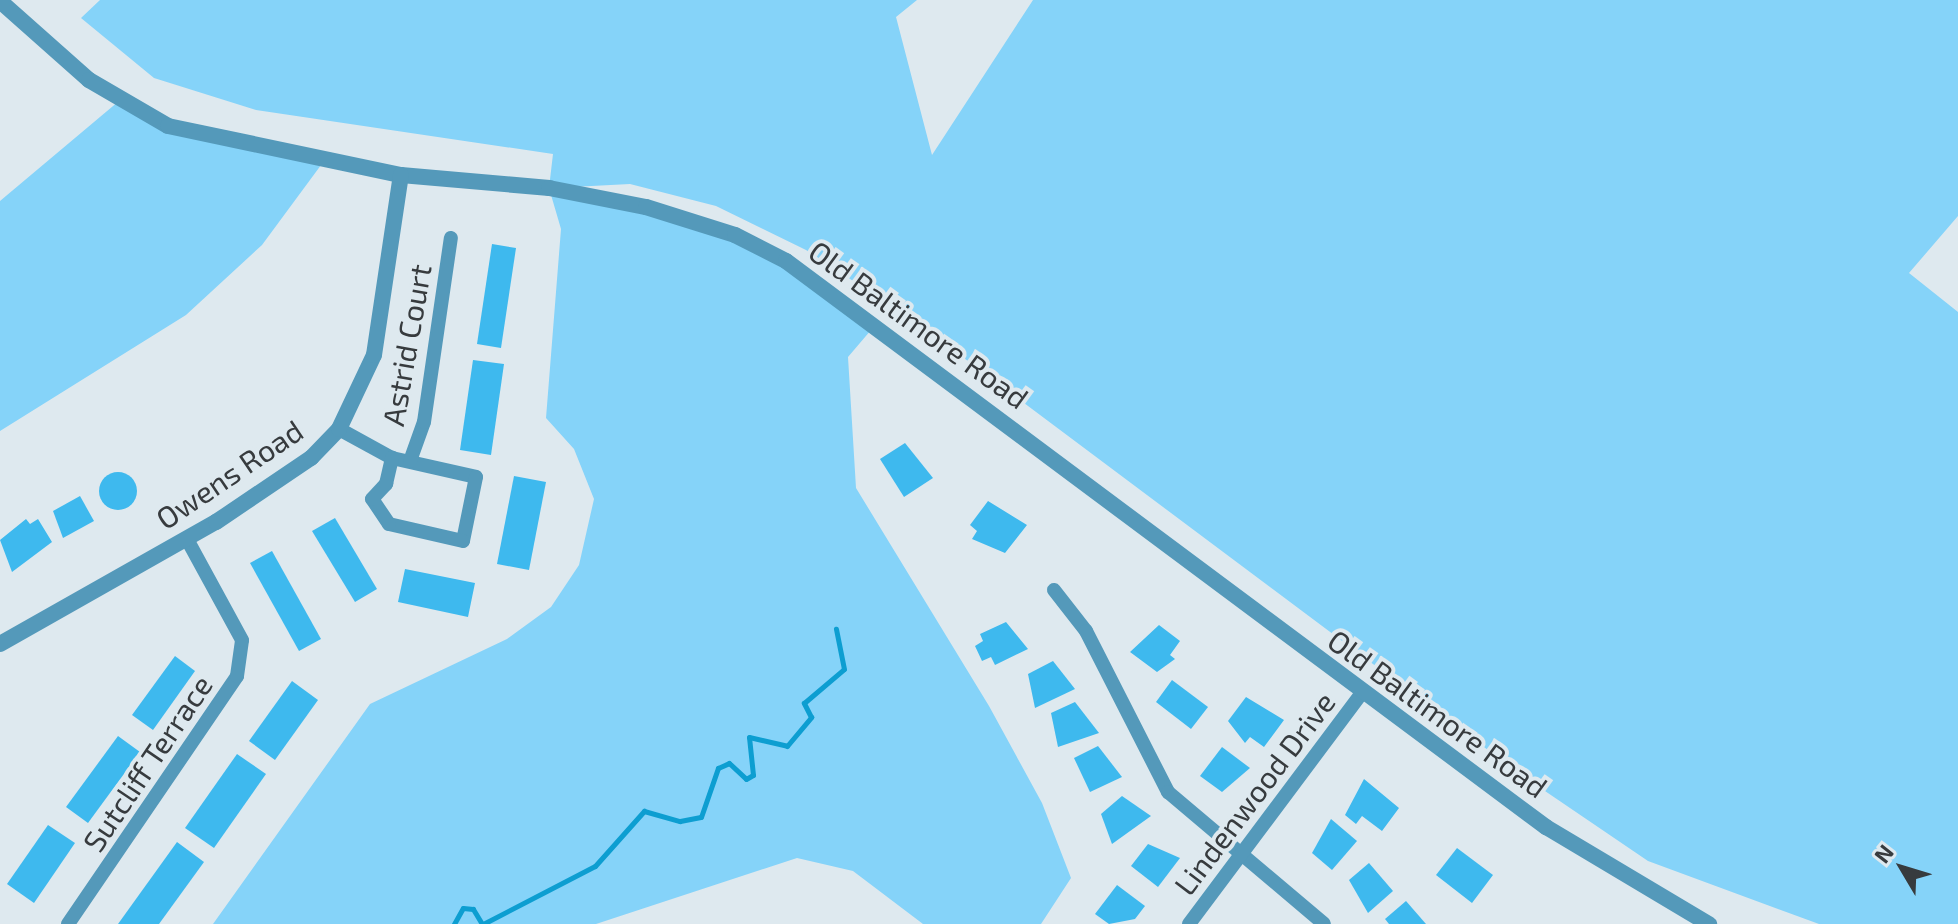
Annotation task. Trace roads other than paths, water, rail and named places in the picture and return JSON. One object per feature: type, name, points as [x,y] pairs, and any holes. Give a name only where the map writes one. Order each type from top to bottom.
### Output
[{"type":"street","name":"Old Baltimore Road","points":[[0,1],[89,80],[168,126],[401,175],[549,188],[646,207],[701,221],[786,261],[1362,693],[1546,827],[1709,924]]},
{"type":"street","name":"Owens Road","points":[[0,644],[187,539],[311,458],[339,429],[374,355],[401,175]]},
{"type":"street","name":"Astrid Court","points":[[410,461],[424,422],[451,238]]},
{"type":"street","name":"Astrid Court","points":[[339,429],[392,458],[476,477],[463,541],[389,524],[372,499],[386,484],[392,458]]},
{"type":"street","name":"Sutcliff Terrace","points":[[68,924],[237,676],[242,640],[187,539]]},
{"type":"street","points":[[1054,590],[1086,631],[1149,765],[1195,819],[1242,853],[1324,924]]},
{"type":"street","name":"Lindenwood Drive","points":[[1189,924],[1362,693]]},
{"type":"waterway","points":[[483,924],[595,866],[644,811],[680,821],[701,817],[718,768],[729,763],[746,779],[753,775],[749,737],[787,746],[811,717],[804,703],[844,669],[836,629]]},
{"type":"waterway","points":[[454,924],[463,908],[473,909],[482,924]]}]
